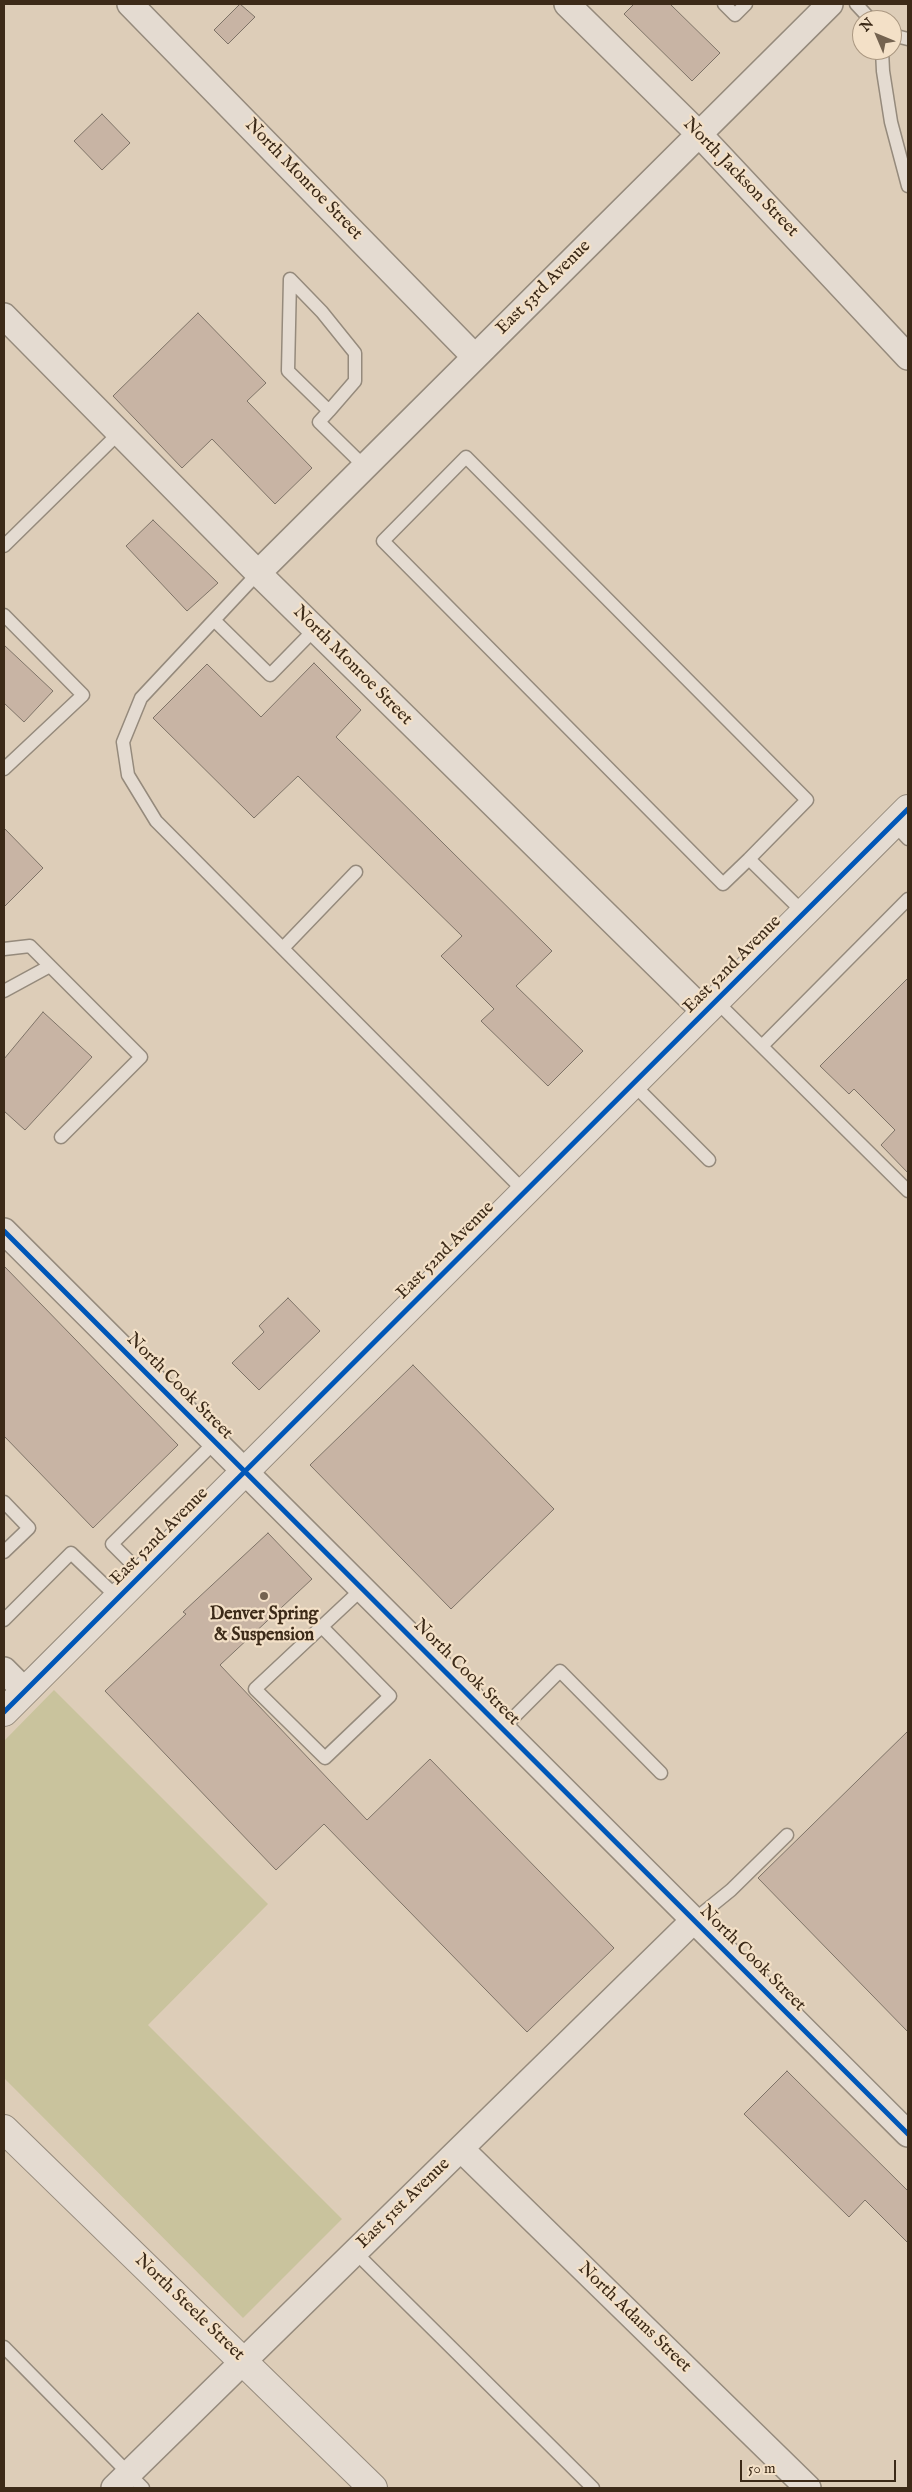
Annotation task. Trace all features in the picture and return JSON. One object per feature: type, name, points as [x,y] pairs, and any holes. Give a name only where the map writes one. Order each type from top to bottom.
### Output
[{"type":"street","name":"North Monroe Street","points":[[130,4],[475,357]]},
{"type":"street","name":"North Jackson Street","points":[[567,4],[699,134],[908,357]]},
{"type":"street","name":"East 53rd Avenue","points":[[258,573],[830,4]]},
{"type":"street","name":"North Monroe Street","points":[[4,316],[315,629],[710,1007]]},
{"type":"street","name":"East 52nd Avenue","points":[[4,1712],[804,913],[903,824]]},
{"type":"street","name":"North Cook Street","points":[[4,1231],[908,2134]]},
{"type":"street","points":[[4,1670],[25,1691]]},
{"type":"street","name":"East 51st Avenue","points":[[129,2484],[243,2362],[694,1920]]},
{"type":"street","name":"North Steele Street","points":[[4,2129],[373,2488]]},
{"type":"street","name":"North Adams Street","points":[[461,2148],[808,2488]]},
{"type":"lane","points":[[724,4],[735,15],[746,4]]},
{"type":"lane","points":[[882,60],[891,122],[908,186]]},
{"type":"lane","points":[[329,411],[288,370],[290,278],[322,312],[355,353],[355,381],[329,411],[319,422],[365,467]]},
{"type":"lane","points":[[4,546],[120,433]]},
{"type":"lane","points":[[466,457],[807,800],[749,859],[723,884],[383,541],[466,457]]},
{"type":"lane","points":[[258,573],[141,698],[123,742],[128,775],[156,821],[525,1192]]},
{"type":"lane","points":[[4,615],[83,695],[4,769]]},
{"type":"lane","points":[[214,620],[270,675],[315,629]]},
{"type":"lane","points":[[749,859],[804,913]]},
{"type":"lane","points":[[283,948],[356,872]]},
{"type":"lane","points":[[762,1046],[908,899]]},
{"type":"lane","points":[[4,949],[30,946],[141,1057],[61,1137]]},
{"type":"lane","points":[[4,991],[50,966]]},
{"type":"lane","points":[[710,1007],[762,1046],[908,1191]]},
{"type":"lane","points":[[633,1084],[709,1160]]},
{"type":"lane","points":[[142,1574],[112,1544],[215,1442]]},
{"type":"lane","points":[[4,1502],[29,1528],[4,1552]]},
{"type":"lane","points":[[4,1620],[70,1553],[118,1598]]},
{"type":"lane","points":[[322,1627],[390,1696],[325,1758],[255,1689],[363,1588]]},
{"type":"lane","points":[[502,1729],[560,1671],[661,1773]]},
{"type":"lane","points":[[694,1920],[731,1890],[787,1835]]},
{"type":"lane","points":[[355,2252],[593,2488]]},
{"type":"lane","points":[[4,2347],[129,2484]]},
{"type":"shaded area","points":[[54,1690],[268,1904],[148,2025],[342,2219],[243,2318],[4,2078],[4,1741]]},
{"type":"building","points":[[240,4],[255,17],[228,44],[214,30]]},
{"type":"building","points":[[634,4],[670,4],[720,53],[692,81],[624,14]]},
{"type":"building","points":[[102,114],[130,143],[102,170],[74,141]]},
{"type":"building","points":[[198,313],[266,383],[247,401],[312,468],[275,504],[212,439],[182,468],[113,396]]},
{"type":"building","points":[[153,520],[218,583],[187,611],[126,546]]},
{"type":"building","points":[[4,645],[53,691],[24,722],[4,703]]},
{"type":"building","points":[[314,663],[361,710],[336,737],[552,951],[516,986],[583,1051],[548,1086],[481,1021],[494,1009],[441,956],[462,936],[298,776],[254,818],[153,718],[207,664],[261,717]]},
{"type":"building","points":[[4,828],[43,868],[4,907]]},
{"type":"building","points":[[908,978],[908,1173],[881,1145],[895,1130],[854,1089],[849,1094],[820,1066]]},
{"type":"building","points":[[43,1012],[92,1057],[25,1130],[4,1111],[4,1059]]},
{"type":"building","points":[[4,1266],[178,1445],[93,1528],[4,1436]]},
{"type":"building","points":[[288,1298],[320,1331],[259,1390],[232,1363],[264,1332],[259,1326]]},
{"type":"building","points":[[413,1365],[554,1509],[451,1609],[310,1465]]},
{"type":"building","points":[[268,1533],[312,1579],[220,1665],[367,1820],[430,1759],[614,1948],[527,2032],[324,1824],[276,1870],[105,1691],[186,1614],[183,1612]]},
{"type":"building","points":[[908,1731],[908,2032],[758,1878]]},
{"type":"building","points":[[787,2071],[908,2191],[908,2243],[865,2200],[849,2217],[744,2114]]},
{"type":"cycle path","points":[[4,1712],[908,809]]},
{"type":"cycle path","points":[[4,1231],[908,2134]]},
{"type":"place","name":"Denver Spring & Suspension","points":[[264,1596]]}]
